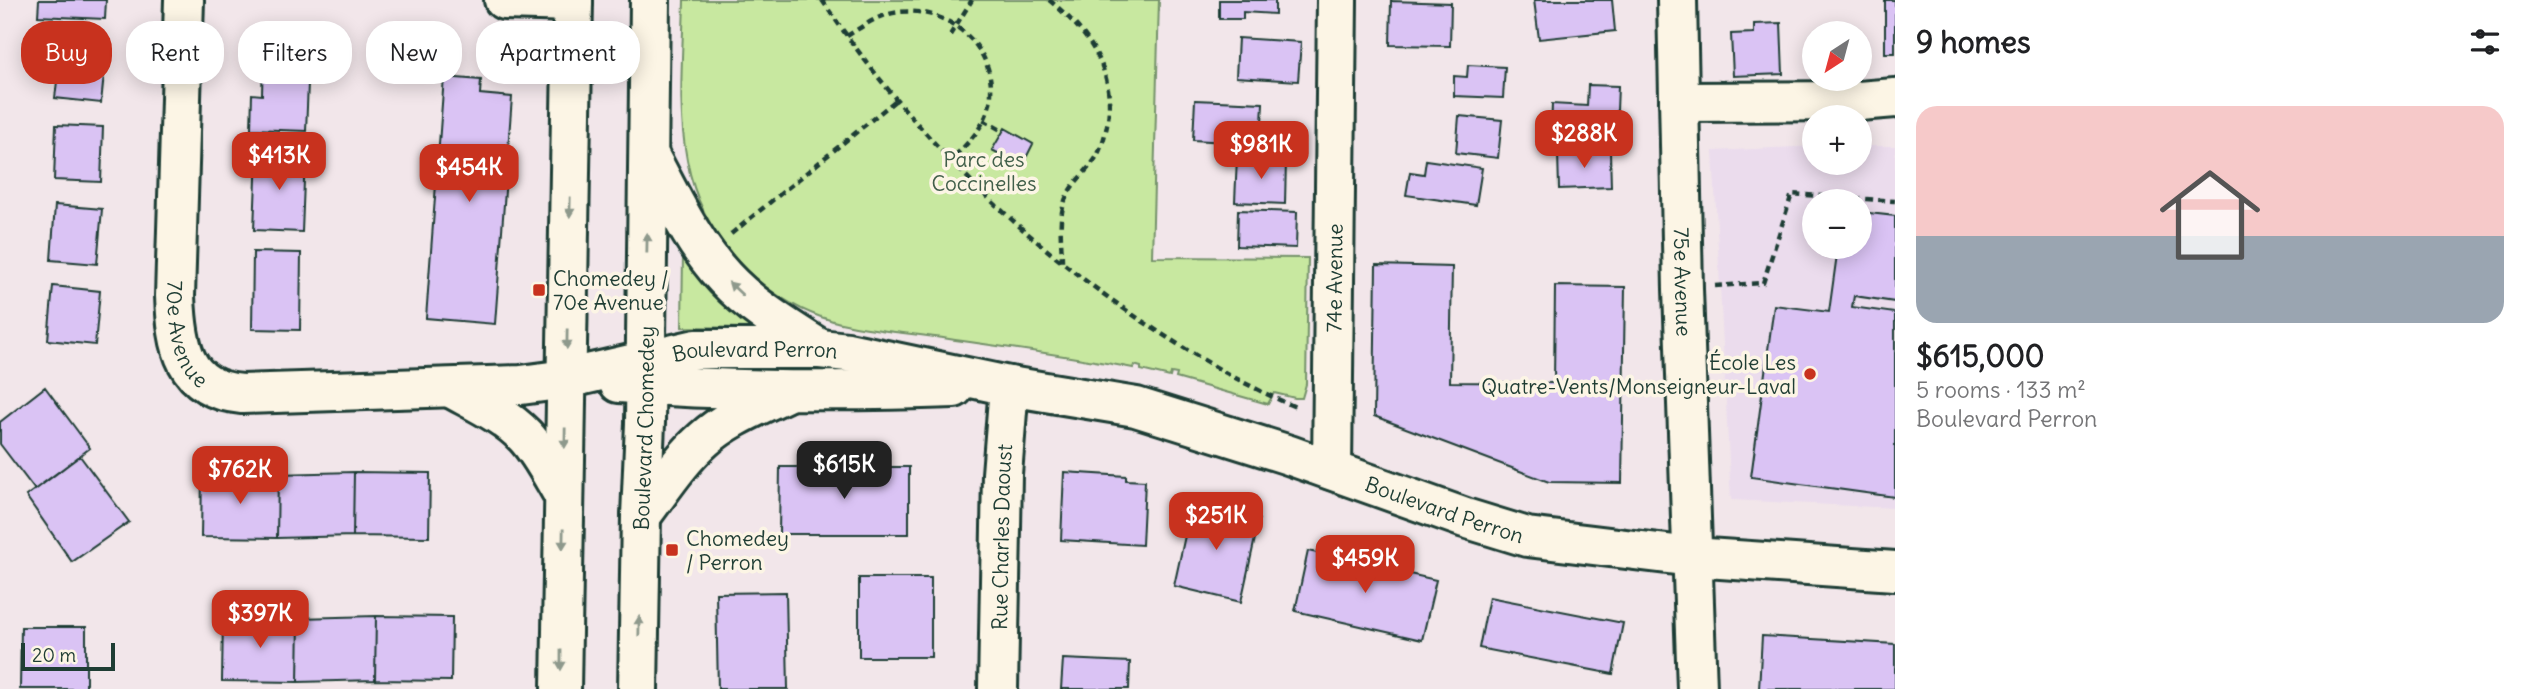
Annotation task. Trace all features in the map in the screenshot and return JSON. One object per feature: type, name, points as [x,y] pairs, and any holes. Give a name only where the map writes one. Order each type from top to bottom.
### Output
[{"type":"street","name":"70e Avenue","points":[[184,0],[175,296],[177,337],[187,365],[197,375],[217,389],[235,394],[521,385],[566,379]]},
{"type":"street","points":[[504,0],[573,1],[561,689]]},
{"type":"street","name":"Boulevard Chomedey","points":[[638,689],[646,372],[650,0]]},
{"type":"street","name":"74e Avenue","points":[[1332,470],[1337,0]]},
{"type":"street","name":"75e Avenue","points":[[1677,0],[1683,289],[1697,689]]},
{"type":"street","points":[[1679,102],[1859,101],[1895,98]]},
{"type":"street","points":[[649,154],[693,236],[725,278],[757,306],[820,349]]},
{"type":"street","name":"Boulevard Perron","points":[[646,372],[696,349],[820,349],[871,355],[1009,386],[1136,407],[1527,537],[1692,558],[1895,571]]},
{"type":"street","name":"Boulevard Perron","points":[[566,379],[646,372],[791,389],[868,391],[1009,386]]},
{"type":"street","name":"Rue Charles Daoust","points":[[998,689],[1002,474],[1009,386]]},
{"type":"street","points":[[451,388],[505,419],[524,435],[564,496]]},
{"type":"street","points":[[641,516],[704,438],[734,418],[791,389]]},
{"type":"path","points":[[822,0],[896,100],[950,160],[1011,220],[1062,264],[1094,289],[1183,348],[1260,391],[1297,408]]},
{"type":"path","points":[[950,35],[972,0]]},
{"type":"path","points":[[1049,0],[1077,24],[1097,52],[1103,66],[1110,102],[1105,137],[1099,152],[1068,192],[1063,206],[1062,264]]},
{"type":"path","points":[[847,36],[891,13],[925,11],[957,26],[971,39],[988,73],[991,94],[983,120],[970,142],[950,160]]},
{"type":"path","points":[[722,242],[896,100]]},
{"type":"path","points":[[983,120],[1003,131]]},
{"type":"path","points":[[1683,289],[1763,283],[1792,194],[1895,201]]},
{"type":"shaded area","name":"École Les Quatre-Vents/Monseigneur-Laval","points":[[1872,146],[1895,146],[1895,508],[1731,500],[1713,151],[1802,147],[1802,175],[1872,175]]},
{"type":"green space","name":"Parc des Coccinelles","points":[[684,0],[1159,0],[1152,257],[1308,258],[1306,384],[1302,398],[1274,393],[1268,404],[1176,378],[1177,374],[1171,373],[1170,377],[1141,370],[1141,367],[1134,365],[1133,368],[1041,352],[861,327],[806,311],[781,297],[738,261],[720,239],[694,188],[682,120]]},
{"type":"green space","points":[[683,254],[754,322],[752,328],[682,327]]},
{"type":"building","points":[[39,0],[106,0],[105,19],[38,16]]},
{"type":"building","points":[[1219,0],[1275,0],[1275,14],[1243,12],[1243,19],[1219,19]]},
{"type":"building","points":[[1534,0],[1612,0],[1615,31],[1539,39]]},
{"type":"building","points":[[1885,0],[1895,0],[1895,53],[1885,53]]},
{"type":"building","points":[[1391,1],[1451,3],[1450,46],[1390,45]]},
{"type":"building","points":[[1781,23],[1783,74],[1733,76],[1731,34],[1754,33],[1754,24]]},
{"type":"building","points":[[1238,38],[1301,42],[1298,81],[1236,77]]},
{"type":"building","points":[[1468,65],[1505,67],[1503,98],[1454,96],[1454,76],[1467,77]]},
{"type":"building","points":[[462,78],[476,80],[476,84],[481,84],[480,94],[512,97],[495,324],[426,318],[443,84],[462,84]]},
{"type":"building","points":[[57,84],[103,84],[101,103],[55,98]]},
{"type":"building","points":[[262,84],[308,84],[306,131],[251,129],[252,94],[262,95]]},
{"type":"building","points":[[1588,85],[1618,86],[1616,135],[1551,133],[1552,104],[1587,106]]},
{"type":"building","points":[[1195,100],[1263,103],[1261,144],[1193,140]]},
{"type":"building","points":[[1459,116],[1502,120],[1498,158],[1456,153]]},
{"type":"building","points":[[56,125],[103,127],[101,182],[54,180]]},
{"type":"building","points":[[1005,128],[1033,144],[1022,166],[992,150]]},
{"type":"building","points":[[1610,151],[1611,187],[1559,189],[1558,153]]},
{"type":"building","points":[[257,153],[305,155],[302,232],[254,230]]},
{"type":"building","points":[[1237,157],[1286,159],[1285,204],[1235,202]]},
{"type":"building","points":[[1426,160],[1482,168],[1476,205],[1406,195],[1410,172],[1424,174]]},
{"type":"building","points":[[55,205],[102,209],[97,264],[51,260]]},
{"type":"building","points":[[1238,210],[1297,212],[1296,248],[1237,246]]},
{"type":"building","points":[[1872,213],[1895,216],[1895,302],[1854,296],[1852,307],[1895,313],[1895,497],[1751,477],[1774,305],[1829,312],[1836,259],[1872,259]]},
{"type":"building","points":[[253,252],[301,253],[300,330],[252,329]]},
{"type":"building","points":[[1376,265],[1452,267],[1450,382],[1554,383],[1555,286],[1625,287],[1622,483],[1549,482],[1374,416]]},
{"type":"building","points":[[53,286],[100,291],[95,345],[48,340]]},
{"type":"building","points":[[45,387],[90,448],[35,490],[0,444],[0,422]]},
{"type":"building","points":[[80,456],[129,522],[72,562],[26,496]]},
{"type":"building","points":[[780,467],[909,467],[909,534],[779,534]]},
{"type":"building","points":[[354,472],[430,473],[429,537],[353,536]]},
{"type":"building","points":[[354,472],[353,536],[277,538],[278,474]]},
{"type":"building","points":[[1064,472],[1126,476],[1126,480],[1145,481],[1142,545],[1061,540]]},
{"type":"building","points":[[202,473],[278,474],[277,538],[201,537]]},
{"type":"building","points":[[1193,499],[1230,508],[1228,513],[1259,520],[1241,602],[1174,586]]},
{"type":"building","points":[[1308,551],[1436,580],[1422,640],[1295,611]]},
{"type":"building","points":[[859,578],[931,578],[931,657],[859,657]]},
{"type":"building","points":[[786,592],[788,689],[718,689],[716,593]]},
{"type":"building","points":[[1489,597],[1623,623],[1613,674],[1479,648]]},
{"type":"building","points":[[376,616],[452,617],[451,681],[375,680]]},
{"type":"building","points":[[376,616],[375,680],[298,682],[299,618]]},
{"type":"building","points":[[223,617],[299,618],[298,682],[222,681]]},
{"type":"building","points":[[21,627],[86,627],[86,689],[20,689]]},
{"type":"building","points":[[1762,636],[1895,644],[1895,689],[1759,689]]},
{"type":"building","points":[[1063,659],[1130,662],[1129,689],[1061,689]]},
{"type":"place","name":"Chomedey / 70e Avenue","points":[[539,290]]},
{"type":"place","name":"École Les Quatre-Vents/Monseigneur-Laval","points":[[1810,374]]},
{"type":"place","name":"Chomedey / Perron","points":[[672,550]]}]
